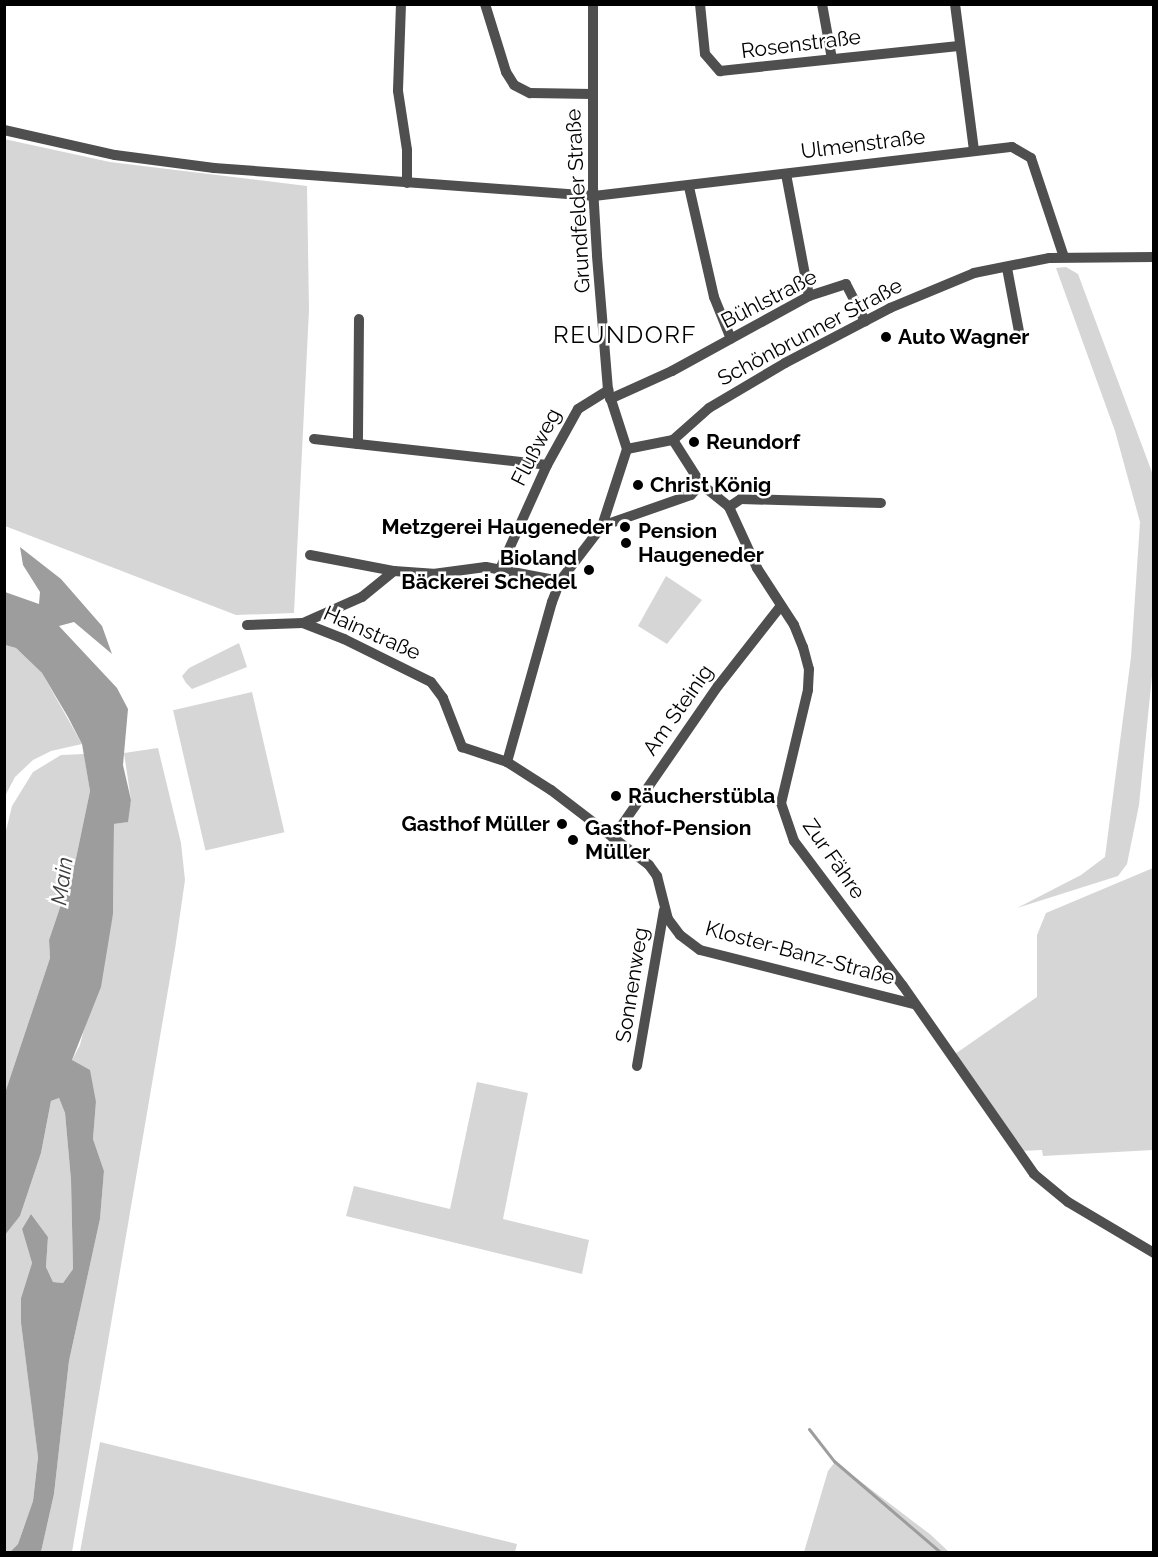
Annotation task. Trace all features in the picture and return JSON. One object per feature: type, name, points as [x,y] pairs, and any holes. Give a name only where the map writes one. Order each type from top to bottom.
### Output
[{"type":"street","points":[[401,4],[398,91],[407,150],[406,183]]},
{"type":"street","points":[[485,4],[506,72],[514,85],[530,93],[593,94]]},
{"type":"street","name":"Grundfelder Straße","points":[[593,4],[594,196],[609,394],[627,449]]},
{"type":"street","name":"Rosenstraße","points":[[700,4],[705,54],[720,71],[959,46]]},
{"type":"street","points":[[822,4],[832,59]]},
{"type":"street","points":[[955,4],[974,150]]},
{"type":"street","name":"Ulmenstraße","points":[[4,130],[163,162],[352,179],[594,196],[689,187],[1012,147],[1031,158],[1064,257]]},
{"type":"street","points":[[786,174],[809,296]]},
{"type":"street","points":[[689,187],[714,297],[731,339]]},
{"type":"street","name":"Schönbrunner Straße","points":[[673,440],[709,408],[865,321],[974,273],[1064,257],[1154,257]]},
{"type":"street","points":[[1007,268],[1020,337]]},
{"type":"street","name":"Bühlstraße","points":[[609,394],[731,339],[809,296],[846,284],[865,321]]},
{"type":"street","points":[[358,444],[359,319]]},
{"type":"street","name":"Flußweg","points":[[500,569],[547,465],[578,410],[609,394]]},
{"type":"street","points":[[314,439],[547,465]]},
{"type":"street","points":[[507,762],[560,582],[602,526],[627,449],[673,440]]},
{"type":"street","name":"Zur Fähre","points":[[673,440],[701,484],[729,507],[780,607],[794,625],[809,669],[803,710],[782,788],[785,823],[1034,1174],[1068,1202],[1154,1253]]},
{"type":"street","points":[[602,526],[691,495],[701,484]]},
{"type":"street","points":[[729,507],[741,499],[881,503]]},
{"type":"street","points":[[310,555],[393,572],[433,574],[467,568],[500,569],[560,582]]},
{"type":"street","points":[[303,623],[362,597],[393,572]]},
{"type":"street","name":"Am Steinig","points":[[613,838],[718,686],[780,607]]},
{"type":"street","name":"Hainstraße","points":[[247,625],[303,623],[344,639],[431,682],[442,698],[462,747],[507,762]]},
{"type":"street","name":"Kloster-Banz-Straße","points":[[507,762],[551,790],[654,871],[664,910],[680,935],[700,950],[914,1004]]},
{"type":"street","name":"Sonnenweg","points":[[637,1066],[664,910]]},
{"type":"shaded area","points":[[4,139],[110,162],[307,186],[309,310],[294,613],[236,615],[5,526]]},
{"type":"shaded area","points":[[1066,267],[1078,274],[1153,475],[1153,666],[1139,805],[1127,864],[1118,876],[1017,908],[1081,875],[1105,857],[1131,657],[1140,522],[1115,431],[1056,268]]},
{"type":"shaded area","points":[[20,547],[61,579],[102,626],[112,654],[74,622],[59,626],[117,688],[128,709],[123,765],[131,800],[128,822],[114,824],[113,914],[101,987],[72,1060],[90,1070],[96,1102],[93,1139],[104,1171],[100,1219],[69,1361],[54,1494],[41,1552],[10,1552],[18,1544],[33,1501],[38,1457],[21,1323],[21,1298],[32,1263],[22,1229],[31,1214],[48,1237],[46,1267],[53,1282],[63,1283],[73,1269],[71,1180],[65,1113],[59,1098],[51,1101],[41,1153],[20,1216],[5,1235],[5,1093],[50,958],[49,940],[75,863],[90,791],[82,744],[68,717],[42,673],[16,648],[5,645],[5,592],[39,604],[40,592],[23,565]]},
{"type":"shaded area","points":[[666,576],[702,600],[667,644],[638,626]]},
{"type":"shaded area","points":[[239,643],[247,667],[192,689],[186,683],[182,676],[189,668]]},
{"type":"shaded area","points":[[5,645],[16,648],[42,673],[82,744],[51,751],[33,760],[15,777],[5,796]]},
{"type":"shaded area","points":[[252,692],[284,832],[205,851],[173,710]]},
{"type":"shaded area","points":[[158,748],[181,843],[185,880],[175,949],[72,1552],[41,1552],[54,1494],[69,1361],[100,1219],[104,1171],[93,1139],[96,1102],[72,1060],[80,1045],[113,914],[114,824],[127,822],[131,800],[124,753]]},
{"type":"shaded area","points":[[84,754],[90,791],[75,863],[49,940],[50,958],[5,1093],[4,839],[12,806],[33,772],[61,755]]},
{"type":"shaded area","points":[[1153,868],[1153,1150],[1043,1156],[1042,1150],[1020,1151],[955,1054],[1037,997],[1037,935],[1046,913]]},
{"type":"shaded area","points":[[477,1082],[528,1093],[503,1219],[589,1240],[582,1274],[346,1216],[354,1186],[450,1209]]},
{"type":"shaded area","points":[[59,1098],[65,1113],[71,1180],[73,1269],[63,1283],[53,1282],[46,1267],[48,1237],[31,1214],[22,1229],[32,1263],[21,1298],[21,1323],[38,1456],[33,1501],[18,1544],[10,1552],[5,1552],[5,1235],[20,1216],[41,1153],[51,1101]]},
{"type":"shaded area","points":[[100,1442],[517,1544],[515,1552],[80,1552]]},
{"type":"shaded area","points":[[835,1462],[931,1535],[949,1552],[804,1552],[828,1471]]},
{"type":"waterway","points":[[809,1429],[834,1461],[940,1552]]},
{"type":"place","name":"Auto Wagner","points":[[886,337]]},
{"type":"place","name":"Reundorf","points":[[694,442]]},
{"type":"place","name":"Christ König","points":[[638,485]]},
{"type":"place","name":"Metzgerei Haugeneder","points":[[625,527]]},
{"type":"place","name":"Pension Haugeneder","points":[[626,543]]},
{"type":"place","name":"Bioland Bäckerei Schedel","points":[[589,570]]},
{"type":"place","name":"Räucherstübla","points":[[616,796]]},
{"type":"place","name":"Gasthof Müller","points":[[562,824]]},
{"type":"place","name":"Gasthof-Pension Müller","points":[[573,840]]},
{"type":"district","name":"REUNDORF","points":[[625,335]]},
{"type":"water label","name":"Main","points":[[62,881]]}]
